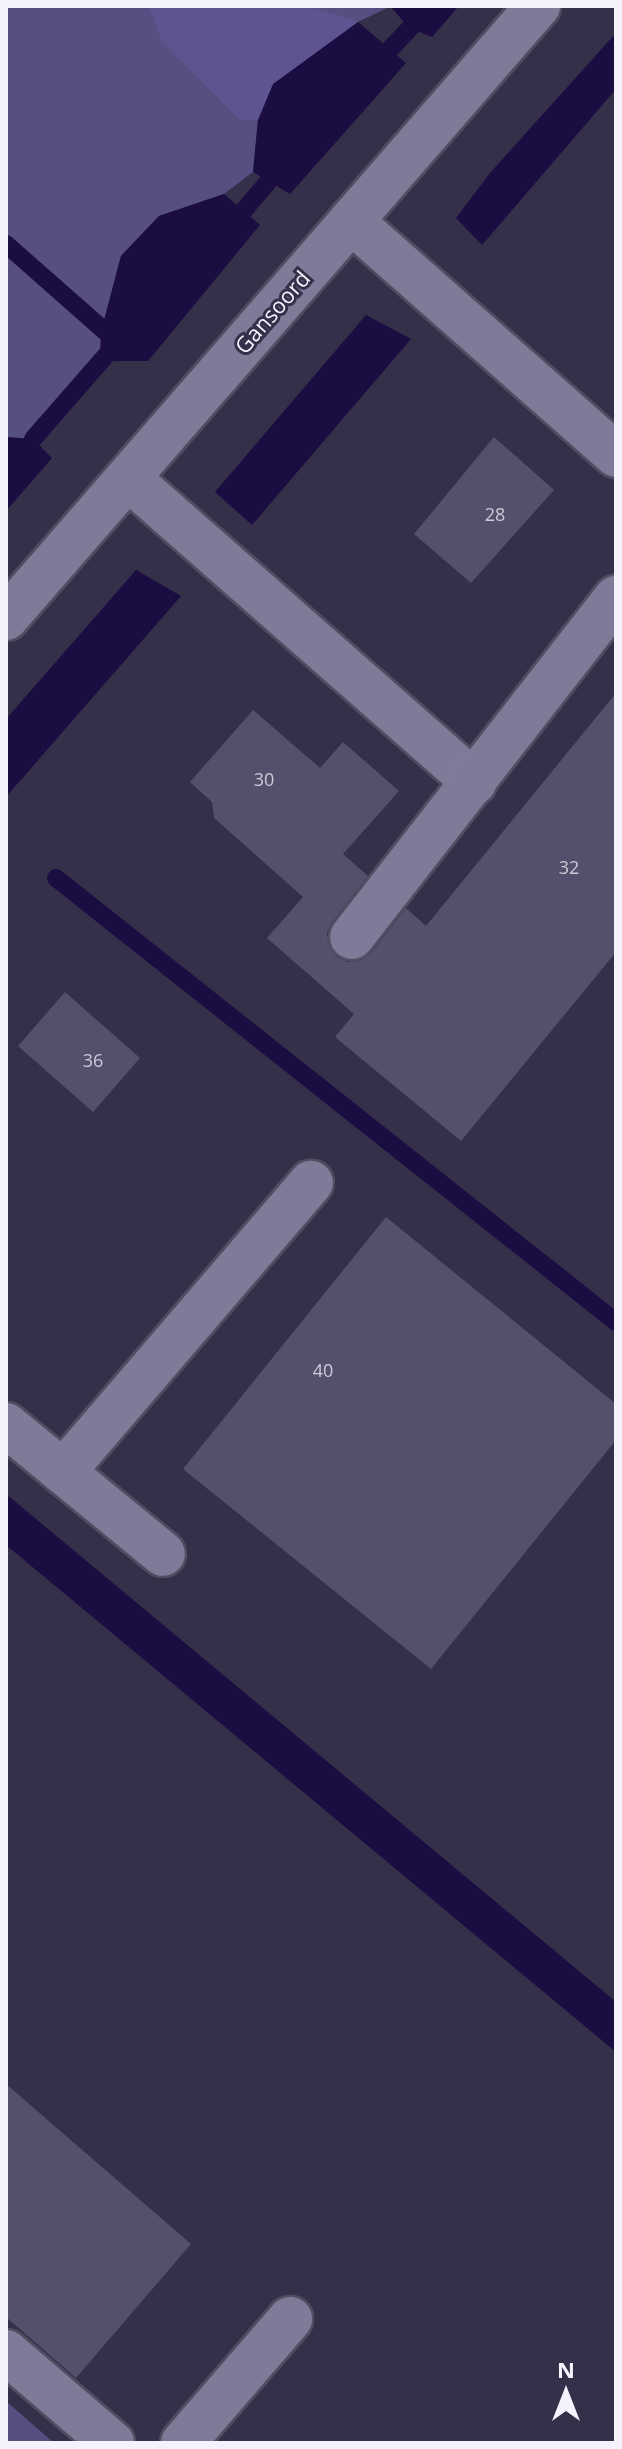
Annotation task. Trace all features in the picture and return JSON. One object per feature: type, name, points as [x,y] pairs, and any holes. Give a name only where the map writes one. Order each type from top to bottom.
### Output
[{"type":"street","name":"Gansoord","points":[[6,618],[538,6]]},
{"type":"street","points":[[351,221],[616,455]]},
{"type":"street","points":[[128,478],[474,782]]},
{"type":"street","points":[[352,937],[616,598]]},
{"type":"street","points":[[63,1472],[311,1183]]},
{"type":"street","points":[[6,1425],[163,1554]]},
{"type":"street","points":[[183,2443],[290,2319]]},
{"type":"street","points":[[6,2352],[112,2443]]},
{"type":"shaded area","points":[[6,6],[391,6],[358,22],[258,120],[253,172],[224,194],[159,216],[121,256],[101,332],[100,361],[33,439],[6,437]]},
{"type":"shaded area","points":[[149,6],[308,6],[358,22],[274,84],[258,120],[240,120],[161,40]]},
{"type":"shaded area","points":[[459,6],[432,37],[409,28],[391,7]]},
{"type":"shaded area","points":[[358,22],[406,63],[290,194],[253,172],[258,120],[273,84]]},
{"type":"shaded area","points":[[616,33],[616,89],[482,245],[456,218],[490,173]]},
{"type":"shaded area","points":[[224,194],[260,225],[148,361],[100,361],[101,332],[121,256],[159,216]]},
{"type":"shaded area","points":[[366,315],[411,339],[252,525],[215,492]]},
{"type":"shaded area","points":[[6,437],[33,439],[52,458],[6,511]]},
{"type":"shaded area","points":[[136,570],[181,596],[6,797],[6,719]]},
{"type":"shaded area","points":[[6,1494],[616,2002],[616,2052],[6,1545]]},
{"type":"shaded area","points":[[6,2401],[54,2443],[6,2443]]},
{"type":"building","points":[[494,437],[554,490],[471,583],[414,534]]},
{"type":"building","points":[[616,693],[616,952],[461,1141],[335,1037],[354,1014],[267,938],[303,897],[214,818],[212,802],[190,782],[253,710],[320,768],[343,742],[399,791],[343,854],[368,876],[332,922],[327,933],[329,946],[337,957],[348,962],[361,960],[372,952],[406,908],[426,926]]},
{"type":"building","points":[[65,992],[140,1058],[93,1112],[18,1046]]},
{"type":"building","points":[[386,1217],[616,1404],[616,1440],[431,1669],[183,1469]]},
{"type":"building","points":[[6,2084],[191,2244],[76,2378],[6,2317]]},
{"type":"waterway","points":[[375,65],[431,6]]},
{"type":"waterway","points":[[228,229],[284,163]]},
{"type":"waterway","points":[[6,244],[117,342]]},
{"type":"waterway","points":[[33,439],[115,345]]},
{"type":"waterway","points":[[56,878],[616,1322]]}]
